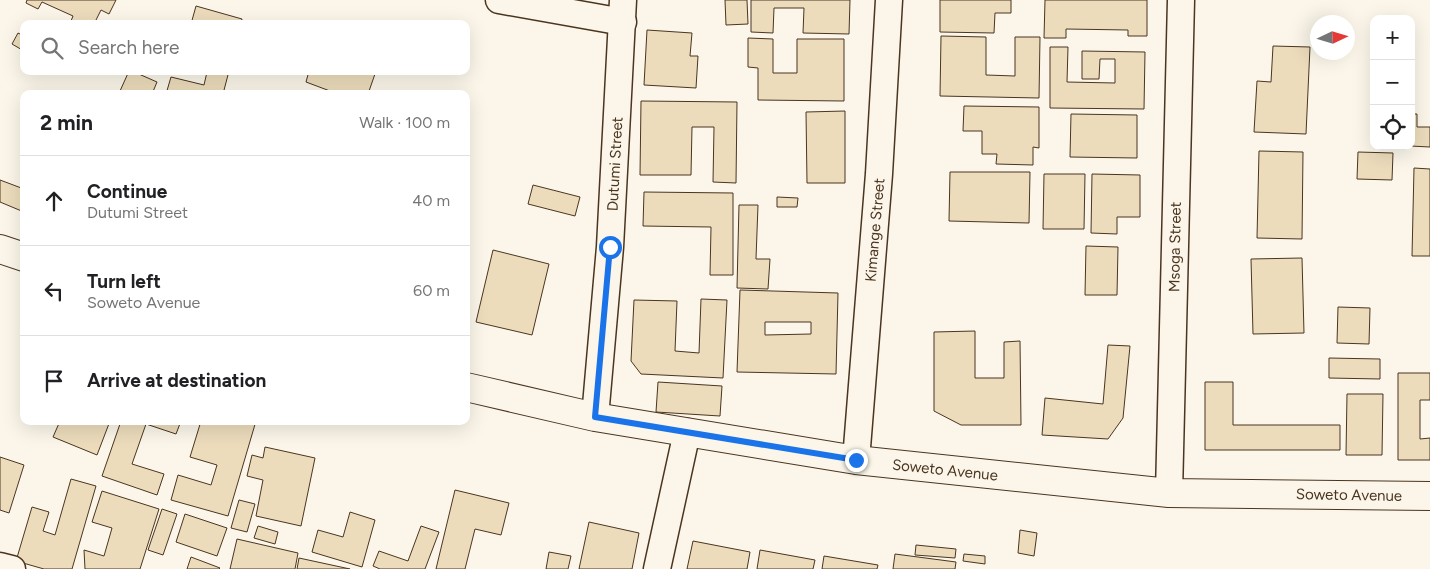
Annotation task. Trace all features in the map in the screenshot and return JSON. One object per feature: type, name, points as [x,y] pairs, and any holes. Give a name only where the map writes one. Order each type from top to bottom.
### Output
[{"type":"street","points":[[500,0],[623,11]]},
{"type":"street","name":"Kimange Street","points":[[856,460],[879,174],[889,0]]},
{"type":"street","name":"Msoga Street","points":[[1169,493],[1181,0]]},
{"type":"street","name":"Dutumi Street","points":[[595,417],[610,247],[623,11]]},
{"type":"street","points":[[0,249],[20,256]]},
{"type":"street","name":"Soweto Avenue","points":[[470,388],[595,417],[856,460],[1169,493],[1430,496]]},
{"type":"street","points":[[657,569],[687,432]]},
{"type":"street","points":[[0,566],[12,569]]},
{"type":"building","points":[[27,0],[116,0],[109,14],[101,10],[96,20],[71,20],[73,16],[42,2],[38,9],[26,3]]},
{"type":"building","points":[[725,0],[747,0],[748,24],[726,25]]},
{"type":"building","points":[[751,0],[850,0],[849,34],[803,33],[804,8],[774,8],[773,33],[751,32]]},
{"type":"building","points":[[940,0],[1011,0],[1011,13],[995,13],[994,33],[940,32]]},
{"type":"building","points":[[1045,0],[1147,0],[1147,36],[1128,36],[1128,30],[1066,29],[1066,38],[1044,38]]},
{"type":"building","points":[[196,6],[242,19],[242,20],[192,20]]},
{"type":"building","points":[[647,30],[692,33],[690,56],[698,56],[696,88],[644,85]]},
{"type":"building","points":[[18,33],[20,34],[20,49],[12,44]]},
{"type":"building","points":[[941,36],[986,37],[986,75],[1015,76],[1015,37],[1040,37],[1039,98],[940,96]]},
{"type":"building","points":[[748,38],[773,39],[773,73],[797,73],[797,39],[844,39],[844,101],[758,100],[758,68],[748,67]]},
{"type":"building","points":[[1273,46],[1310,47],[1306,134],[1254,132],[1257,81],[1271,82]]},
{"type":"building","points":[[1050,47],[1068,47],[1067,82],[1115,83],[1115,59],[1100,59],[1099,79],[1082,79],[1082,51],[1145,52],[1144,109],[1050,108]]},
{"type":"building","points":[[127,75],[141,75],[157,82],[154,90],[120,90]]},
{"type":"building","points":[[206,75],[228,75],[224,90],[167,90],[171,77],[204,85]]},
{"type":"building","points":[[308,75],[375,75],[369,90],[327,90],[306,82]]},
{"type":"building","points":[[641,101],[737,102],[736,183],[713,182],[714,127],[692,127],[691,175],[640,175]]},
{"type":"building","points":[[964,106],[1039,107],[1039,148],[1033,147],[1033,165],[996,164],[997,154],[982,154],[982,131],[963,131]]},
{"type":"building","points":[[845,111],[845,183],[807,183],[806,112]]},
{"type":"building","points":[[1071,114],[1137,115],[1137,158],[1070,157]]},
{"type":"building","points":[[1415,114],[1417,114],[1417,127],[1430,127],[1430,147],[1415,146]]},
{"type":"building","points":[[1259,151],[1303,152],[1302,239],[1257,238]]},
{"type":"building","points":[[1358,152],[1393,153],[1392,180],[1357,179]]},
{"type":"building","points":[[1414,168],[1430,169],[1430,256],[1412,256]]},
{"type":"building","points":[[950,172],[1030,172],[1029,223],[949,221]]},
{"type":"building","points":[[1044,174],[1085,174],[1084,229],[1043,229]]},
{"type":"building","points":[[1092,174],[1140,175],[1140,217],[1117,217],[1117,234],[1091,233]]},
{"type":"building","points":[[0,180],[20,188],[20,210],[0,202]]},
{"type":"building","points":[[533,185],[580,197],[575,216],[528,204]]},
{"type":"building","points":[[644,192],[733,193],[733,275],[710,275],[711,227],[643,226]]},
{"type":"building","points":[[777,197],[798,198],[797,207],[777,207]]},
{"type":"building","points":[[739,205],[758,205],[756,259],[770,259],[768,289],[737,288]]},
{"type":"building","points":[[1086,246],[1118,247],[1117,295],[1085,295]]},
{"type":"building","points":[[493,250],[549,264],[532,335],[476,322]]},
{"type":"building","points":[[1302,258],[1304,333],[1253,334],[1251,259]]},
{"type":"building","points":[[740,290],[838,293],[836,374],[737,372]],"holes":[[[765,322],[811,322],[811,334],[765,335]]]},
{"type":"building","points":[[701,299],[727,300],[723,378],[641,374],[631,361],[634,300],[677,301],[675,351],[699,353]]},
{"type":"building","points":[[1338,307],[1370,308],[1369,344],[1337,343]]},
{"type":"building","points":[[975,331],[975,378],[1004,378],[1004,342],[1020,341],[1021,425],[961,425],[934,411],[934,332]]},
{"type":"building","points":[[1108,345],[1130,346],[1123,418],[1108,439],[1042,435],[1045,398],[1103,404]]},
{"type":"building","points":[[1329,358],[1380,359],[1380,379],[1329,378]]},
{"type":"building","points":[[1398,373],[1430,373],[1430,400],[1420,400],[1420,439],[1430,438],[1430,460],[1398,460]]},
{"type":"building","points":[[658,382],[722,386],[720,416],[656,412]]},
{"type":"building","points":[[1205,382],[1233,382],[1233,425],[1340,425],[1340,450],[1205,450]]},
{"type":"building","points":[[1347,394],[1383,394],[1382,455],[1346,455]]},
{"type":"building","points":[[58,425],[108,425],[97,455],[53,437]]},
{"type":"building","points":[[120,425],[146,425],[132,464],[164,474],[157,495],[102,476]]},
{"type":"building","points":[[149,425],[179,425],[176,434]]},
{"type":"building","points":[[200,425],[255,425],[228,516],[171,500],[178,475],[211,485],[217,465],[190,457]]},
{"type":"building","points":[[265,447],[315,458],[301,526],[256,516],[263,480],[247,476],[252,455],[263,458]]},
{"type":"building","points":[[0,457],[24,465],[9,513],[0,510]]},
{"type":"building","points":[[71,479],[96,486],[72,569],[44,569],[16,561],[32,507],[49,512],[43,531],[55,535]]},
{"type":"building","points":[[455,490],[509,503],[501,535],[475,529],[465,569],[436,569]]},
{"type":"building","points":[[102,491],[159,509],[140,569],[85,569],[84,550],[104,556],[112,528],[92,522]]},
{"type":"building","points":[[239,500],[255,504],[247,532],[231,528]]},
{"type":"building","points":[[162,509],[177,514],[163,555],[148,550]]},
{"type":"building","points":[[350,512],[375,520],[362,567],[312,552],[318,530],[343,537]]},
{"type":"building","points":[[185,514],[227,528],[217,556],[176,542]]},
{"type":"building","points":[[589,522],[639,533],[632,569],[579,569]]},
{"type":"building","points":[[258,526],[278,532],[275,544],[254,538]]},
{"type":"building","points":[[421,526],[439,532],[425,569],[380,569],[373,566],[379,551],[408,561]]},
{"type":"building","points":[[1020,530],[1037,533],[1034,556],[1018,553]]},
{"type":"building","points":[[237,539],[298,553],[295,569],[230,569]]},
{"type":"building","points":[[693,541],[750,552],[747,569],[687,569]]},
{"type":"building","points":[[916,545],[956,549],[955,558],[915,555]]},
{"type":"building","points":[[760,550],[815,560],[813,569],[757,569]]},
{"type":"building","points":[[549,552],[571,556],[568,569],[546,569]]},
{"type":"building","points":[[895,554],[956,562],[955,569],[893,569]]},
{"type":"building","points":[[964,554],[985,556],[985,564],[963,561]]},
{"type":"building","points":[[824,556],[878,565],[877,569],[822,569]]},
{"type":"building","points":[[191,557],[220,568],[187,569]]},
{"type":"building","points":[[299,558],[350,569],[297,569]]},
{"type":"route","points":[[610,247],[595,417],[856,460]]}]
